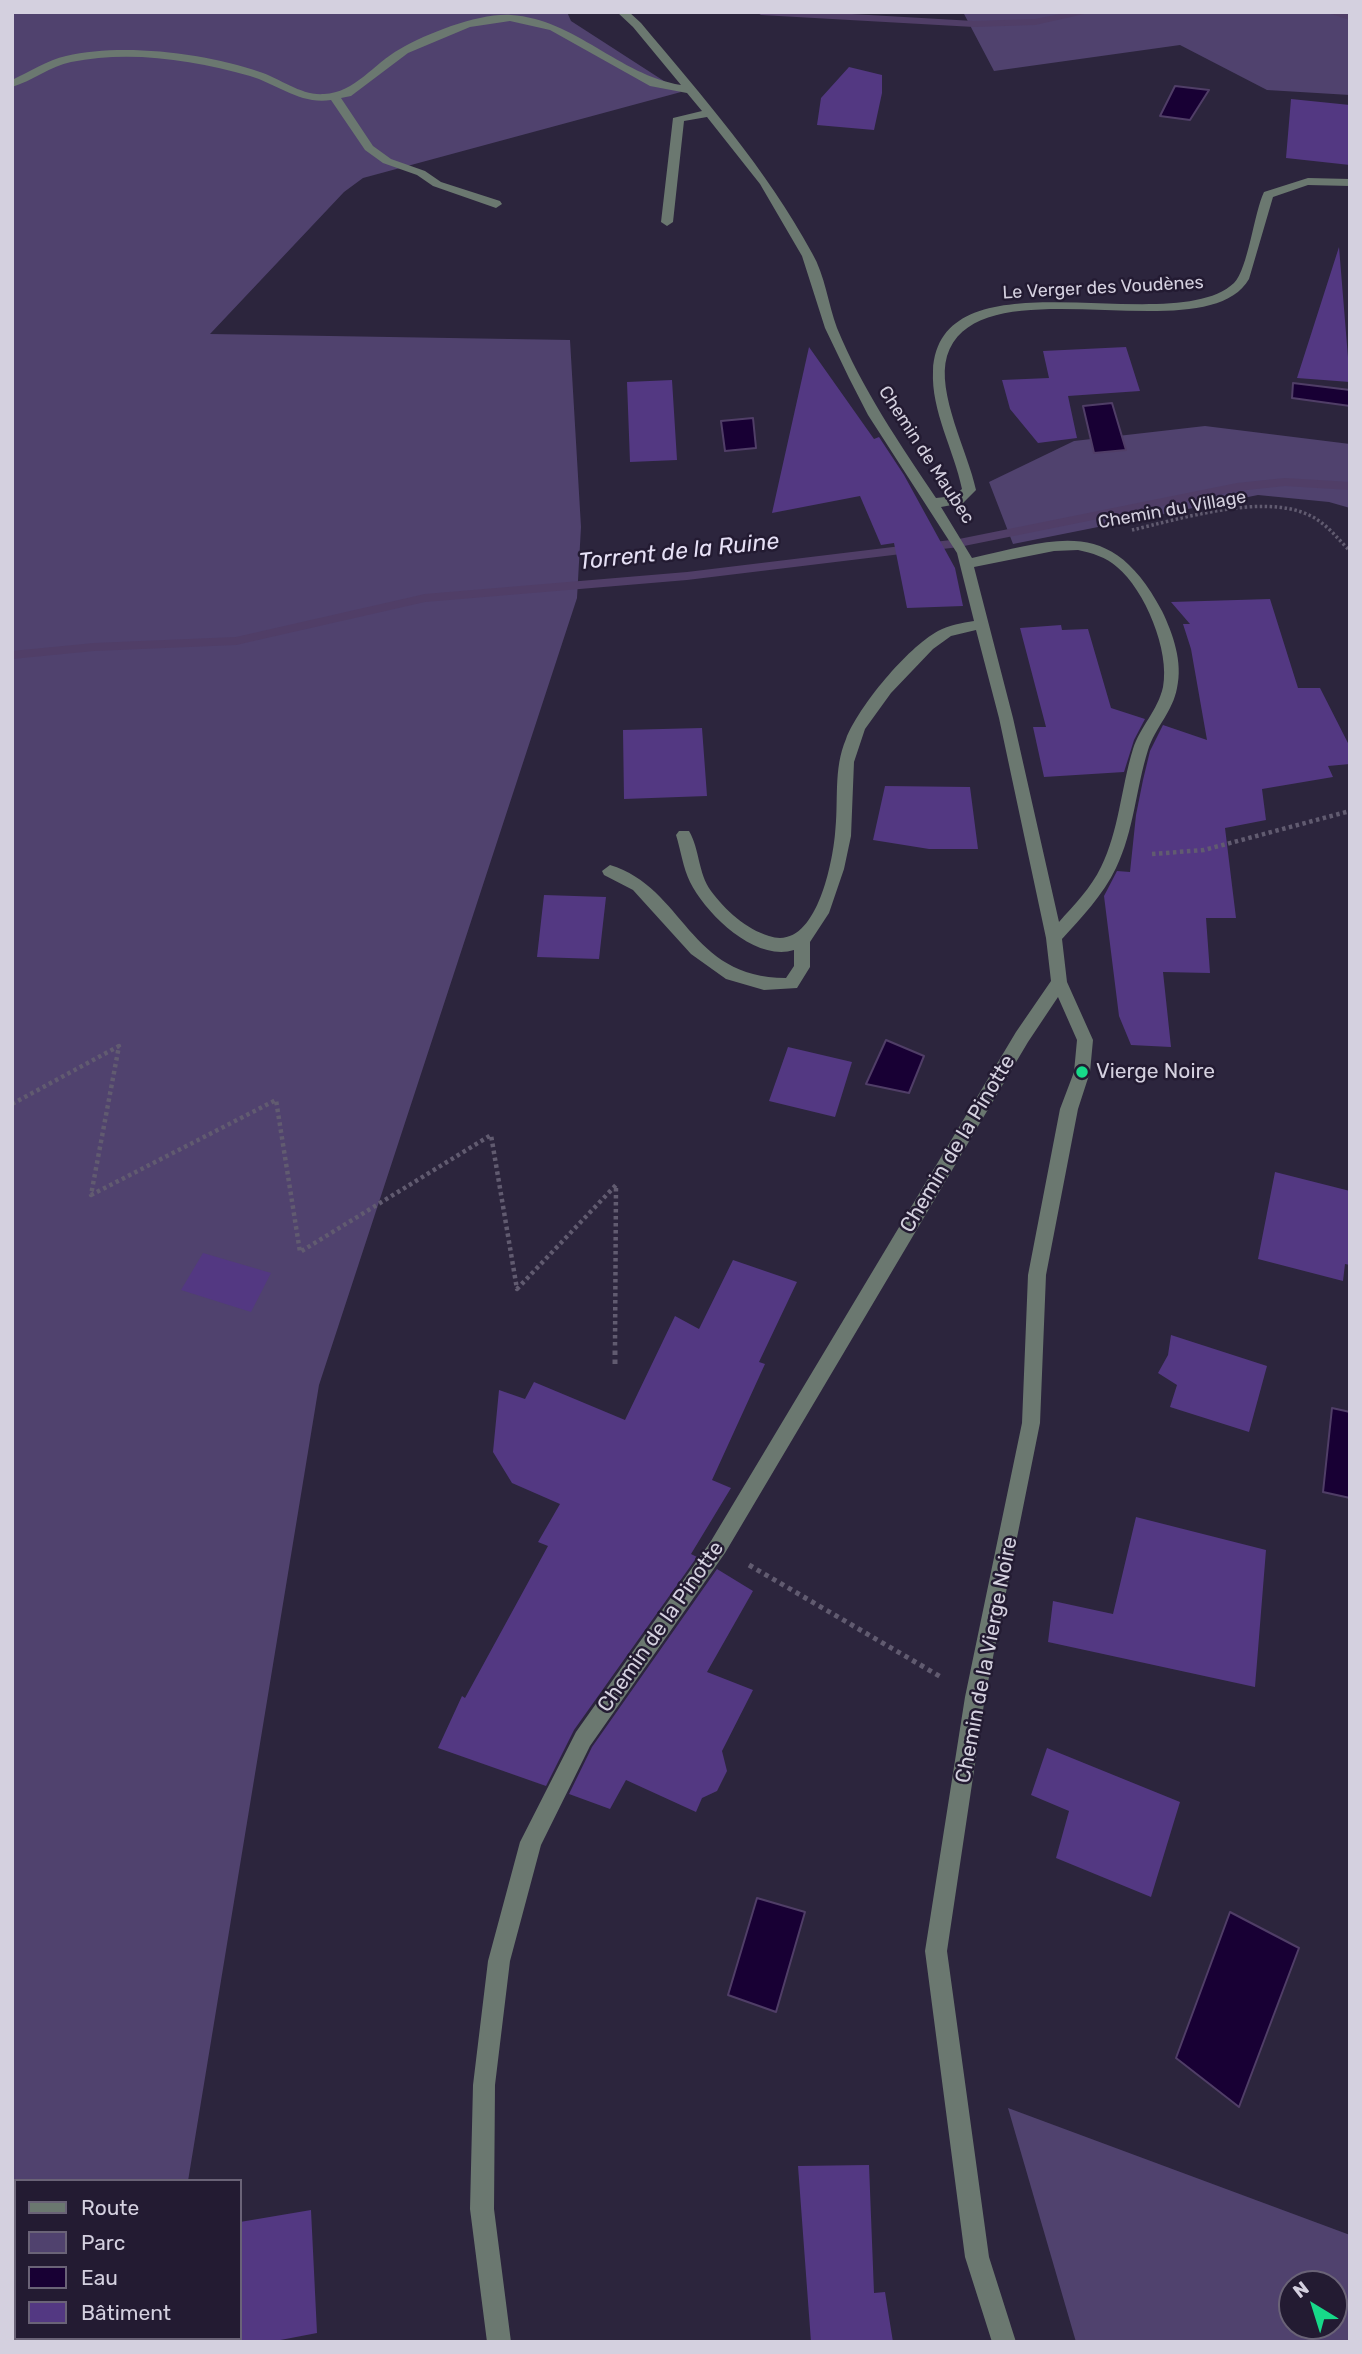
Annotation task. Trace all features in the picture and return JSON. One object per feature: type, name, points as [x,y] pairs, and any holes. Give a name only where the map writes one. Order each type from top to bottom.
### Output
[{"type":"street","name":"Chemin de Maubec","points":[[622,12],[637,25],[765,183],[808,256],[831,328],[875,415],[955,534],[966,564],[1006,718],[1054,938],[1059,982]]},
{"type":"street","points":[[12,84],[66,59],[123,53],[177,57],[256,74],[299,93],[322,98],[347,94],[404,51],[468,24],[510,18],[553,27],[654,84],[691,90]]},
{"type":"street","points":[[334,96],[369,148],[387,161],[421,173],[437,184],[496,204]]},
{"type":"street","points":[[667,222],[679,118],[710,113]]},
{"type":"street","name":"Le Verger des Voudènes","points":[[934,503],[958,500],[969,490],[967,473],[943,399],[940,357],[947,339],[962,324],[982,313],[1015,308],[1171,305],[1218,299],[1240,284],[1268,195],[1287,185],[1308,181],[1350,183]]},
{"type":"street","points":[[966,564],[1069,543],[1100,550],[1121,560],[1138,578],[1164,633],[1171,664],[1168,695],[1144,739],[1113,858],[1084,905],[1054,938]]},
{"type":"street","points":[[684,835],[698,882],[719,913],[747,934],[780,947],[802,941],[816,925],[832,883],[843,837],[849,752],[859,725],[887,687],[919,654],[946,633],[982,624]]},
{"type":"street","points":[[610,871],[639,886],[697,950],[732,975],[764,984],[790,984],[802,967],[802,941]]},
{"type":"street","name":"Chemin de la Pinotte","points":[[499,2342],[482,2209],[484,2085],[499,1961],[531,1842],[583,1739],[718,1547],[1015,1049],[1059,982]]},
{"type":"street","name":"Chemin de la Vierge Noire","points":[[1004,2342],[977,2257],[936,1951],[975,1697],[1031,1423],[1037,1275],[1069,1110],[1082,1072],[1085,1040],[1059,982]]},
{"type":"path","name":"Chemin du Village","points":[[1069,543],[1203,515],[1248,509],[1273,509],[1306,514],[1324,525],[1350,551]]},
{"type":"path","points":[[1113,858],[1204,849],[1350,811]]},
{"type":"path","points":[[12,1104],[119,1046],[92,1195],[276,1100],[300,1252],[491,1135],[517,1289],[616,1185],[615,1364]]},
{"type":"path","points":[[718,1547],[975,1697]]},
{"type":"green space","points":[[12,12],[567,12],[571,21],[681,92],[363,178],[344,192],[210,334],[570,340],[581,527],[577,598],[319,1385],[188,2179],[14,2179],[14,2340],[161,2342],[12,2342]]},
{"type":"green space","points":[[963,12],[1350,12],[1350,95],[1267,90],[1180,45],[994,71]]},
{"type":"green space","points":[[1205,426],[1350,444],[1350,508],[1329,502],[1258,495],[1013,544],[989,482],[1074,441]]},
{"type":"green space","points":[[1008,2108],[1350,2235],[1350,2342],[1076,2342]]},
{"type":"water","points":[[1175,86],[1209,90],[1190,120],[1160,116]]},
{"type":"water","points":[[1293,383],[1350,390],[1350,406],[1292,398]]},
{"type":"water","points":[[1112,403],[1126,450],[1094,453],[1083,406]]},
{"type":"water","points":[[753,418],[756,448],[725,451],[721,421]]},
{"type":"water","points":[[886,1040],[924,1056],[909,1093],[866,1084]]},
{"type":"water","points":[[1332,1408],[1350,1412],[1350,1498],[1323,1492]]},
{"type":"water","points":[[757,1898],[805,1912],[776,2012],[728,1995]]},
{"type":"water","points":[[1230,1912],[1299,1948],[1239,2107],[1176,2058]]},
{"type":"building","points":[[849,67],[882,75],[882,93],[874,130],[817,125],[821,98]]},
{"type":"building","points":[[1291,99],[1350,105],[1350,165],[1286,158]]},
{"type":"building","points":[[1339,247],[1350,382],[1297,378]]},
{"type":"building","points":[[809,347],[874,439],[879,437],[904,475],[955,568],[963,606],[907,608],[894,543],[881,545],[860,496],[772,513]]},
{"type":"building","points":[[1126,347],[1140,391],[1068,396],[1077,438],[1038,443],[1010,409],[1002,380],[1049,378],[1043,351]]},
{"type":"building","points":[[672,380],[677,460],[630,462],[627,382]]},
{"type":"building","points":[[1270,599],[1298,688],[1320,688],[1350,747],[1350,764],[1328,766],[1333,777],[1262,789],[1266,820],[1225,828],[1236,918],[1206,918],[1210,973],[1163,972],[1171,1047],[1131,1045],[1119,1016],[1104,896],[1117,871],[1130,872],[1143,780],[1150,751],[1163,725],[1207,740],[1191,649],[1183,624],[1190,624],[1171,602]]},
{"type":"building","points":[[1061,625],[1062,630],[1088,629],[1111,708],[1145,719],[1134,740],[1124,772],[1044,777],[1033,727],[1046,727],[1020,628]]},
{"type":"building","points":[[702,728],[707,796],[624,799],[623,730]]},
{"type":"building","points":[[885,786],[970,787],[978,849],[929,849],[873,840]]},
{"type":"building","points":[[544,895],[606,897],[599,959],[537,957]]},
{"type":"building","points":[[788,1047],[852,1062],[835,1117],[769,1101]]},
{"type":"building","points":[[1275,1172],[1350,1191],[1350,1265],[1345,1264],[1343,1281],[1258,1259]]},
{"type":"building","points":[[203,1253],[271,1273],[251,1312],[181,1290]]},
{"type":"building","points":[[733,1260],[797,1282],[759,1362],[765,1364],[712,1480],[731,1488],[691,1554],[697,1557],[574,1730],[546,1786],[438,1748],[462,1696],[465,1698],[548,1546],[538,1542],[560,1504],[512,1483],[493,1452],[499,1390],[525,1399],[534,1382],[625,1420],[675,1316],[699,1329]]},
{"type":"building","points":[[1171,1335],[1267,1366],[1249,1432],[1170,1407],[1177,1385],[1158,1373],[1168,1355]]},
{"type":"building","points":[[1136,1517],[1266,1550],[1255,1687],[1048,1642],[1053,1601],[1113,1614]]},
{"type":"building","points":[[717,1569],[753,1591],[707,1672],[753,1690],[722,1751],[727,1771],[717,1791],[702,1798],[696,1812],[626,1780],[610,1809],[569,1794],[592,1747]]},
{"type":"building","points":[[1047,1748],[1180,1802],[1151,1897],[1056,1858],[1069,1811],[1031,1795]]},
{"type":"building","points":[[869,2165],[874,2293],[885,2292],[893,2342],[811,2342],[798,2166]]},
{"type":"building","points":[[311,2210],[317,2333],[270,2342],[240,2342],[242,2222]]},
{"type":"waterway","points":[[761,12],[974,24],[1035,22],[1088,12]]},
{"type":"waterway","points":[[1334,12],[1350,17]]},
{"type":"waterway","name":"Torrent de la Ruine","points":[[12,655],[94,647],[236,641],[425,598],[687,576],[959,543],[1237,487],[1285,482],[1350,486]]},
{"type":"place","name":"Vierge Noire","points":[[1082,1072]]}]
